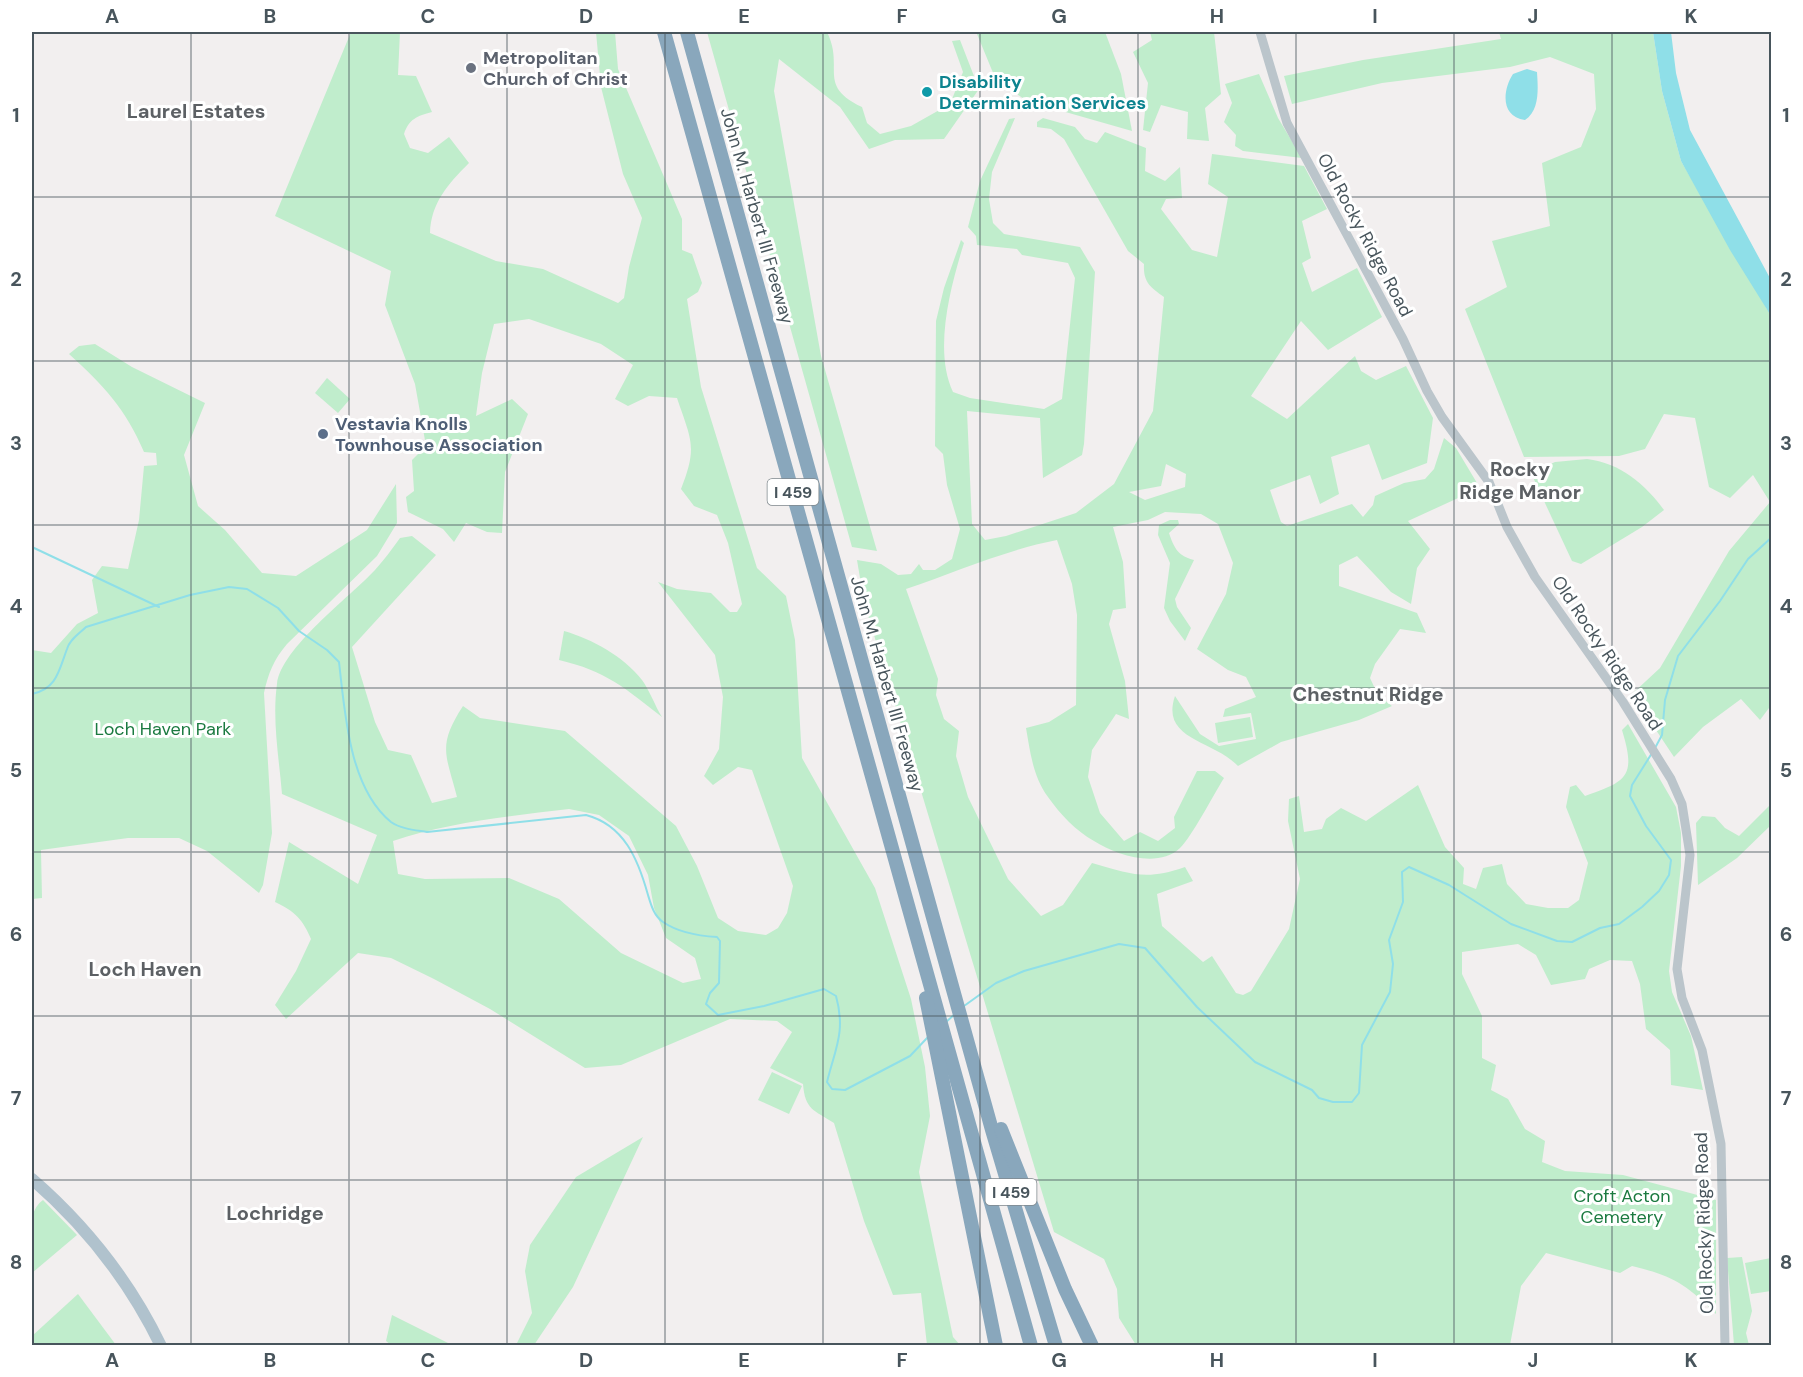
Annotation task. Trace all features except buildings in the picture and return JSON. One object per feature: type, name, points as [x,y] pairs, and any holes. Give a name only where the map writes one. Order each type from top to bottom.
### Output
[{"type":"highway","name":"I 459","points":[[664,32],[921,958],[928,1018],[943,1056],[1031,1346]]},
{"type":"highway","name":"John M. Harbert III Freeway","points":[[687,32],[969,1045],[1056,1346]]},
{"type":"highway","points":[[969,1045],[1026,1195],[1065,1289],[1092,1346]]},
{"type":"highway","points":[[943,1056],[996,1346]]},
{"type":"highway","points":[[977,1252],[990,1346]]},
{"type":"main road","points":[[32,1179],[83,1228],[97,1246],[137,1302],[161,1346]]},
{"type":"street","name":"Old Rocky Ridge Road","points":[[1260,32],[1287,123],[1403,339],[1427,392],[1442,417],[1489,482],[1507,527],[1535,576],[1664,767],[1682,804],[1690,841],[1690,868],[1680,926],[1677,969],[1682,998],[1703,1057],[1721,1144],[1725,1346]]},
{"type":"green space","points":[[351,32],[400,32],[398,75],[416,76],[432,112],[418,117],[408,125],[404,134],[410,148],[428,153],[449,137],[469,163],[437,203],[430,233],[496,261],[543,269],[618,303],[624,298],[629,267],[642,218],[623,174],[601,87],[596,32],[615,32],[618,69],[682,219],[682,250],[692,254],[702,283],[698,292],[687,299],[701,387],[757,568],[786,596],[795,640],[802,758],[875,888],[911,999],[925,1067],[930,1116],[919,1172],[953,1337],[960,1345],[927,1345],[921,1293],[893,1295],[864,1221],[834,1123],[808,1104],[803,1084],[770,1068],[792,1032],[777,1021],[730,1019],[621,1065],[585,1068],[490,1009],[434,979],[391,958],[358,953],[286,1019],[275,1005],[296,971],[311,939],[298,917],[275,902],[289,842],[358,884],[377,835],[282,794],[276,725],[277,684],[281,670],[303,639],[375,570],[400,538],[412,536],[436,555],[352,647],[375,722],[388,750],[411,755],[432,803],[457,797],[446,750],[450,731],[463,706],[480,718],[565,731],[676,826],[697,866],[718,918],[738,931],[766,935],[778,928],[787,913],[793,886],[752,770],[738,767],[713,785],[704,776],[719,749],[723,697],[715,655],[658,582],[677,589],[711,593],[730,612],[737,612],[742,604],[728,543],[717,515],[694,506],[681,489],[690,463],[691,443],[677,398],[649,396],[628,406],[615,399],[633,365],[601,344],[529,319],[494,324],[482,373],[476,416],[512,399],[528,414],[505,472],[502,533],[487,532],[466,523],[454,542],[443,529],[408,512],[406,497],[414,491],[412,460],[426,446],[415,384],[385,305],[391,271],[275,216]],"holes":[[[569,809],[599,815],[629,836],[648,875],[654,908],[666,938],[695,958],[701,979],[683,983],[621,953],[559,899],[509,878],[425,879],[398,874],[393,841],[414,834],[480,820]]]},
{"type":"green space","points":[[707,32],[827,32],[834,56],[835,83],[848,99],[862,107],[867,123],[880,134],[911,126],[950,104],[963,72],[952,41],[960,40],[979,89],[944,139],[895,140],[869,149],[840,107],[779,59],[774,91],[821,356],[877,551],[852,547]]},
{"type":"green space","points":[[986,32],[1105,32],[1121,74],[1132,131],[1027,101],[996,80],[977,34]]},
{"type":"green space","points":[[1150,32],[1214,32],[1221,94],[1205,108],[1209,141],[1187,139],[1188,112],[1161,105],[1150,132],[1143,130],[1148,83],[1133,52],[1152,40]]},
{"type":"green space","points":[[1499,32],[1653,32],[1662,91],[1681,161],[1771,316],[1772,704],[1760,720],[1741,699],[1703,727],[1674,757],[1632,694],[1660,668],[1729,551],[1770,502],[1753,475],[1730,498],[1709,487],[1695,418],[1664,414],[1645,449],[1619,456],[1524,457],[1465,309],[1507,287],[1492,241],[1550,226],[1542,163],[1581,147],[1596,109],[1594,74],[1550,57],[1510,67],[1382,83],[1292,104],[1284,76],[1363,60],[1501,39]]},
{"type":"green space","points":[[1259,74],[1278,118],[1302,158],[1243,151],[1235,146],[1236,135],[1224,122],[1232,103],[1225,84]]},
{"type":"green space","name":"Croft Acton Cemetery","points":[[1015,118],[992,172],[989,199],[993,223],[1004,234],[1080,247],[1095,272],[1082,455],[1043,478],[1040,418],[967,411],[972,524],[985,540],[1006,536],[1076,513],[1114,484],[1153,411],[1164,297],[1148,284],[1144,264],[1128,251],[1064,139],[1051,129],[1037,127],[1037,122],[1043,118],[1075,127],[1085,139],[1097,143],[1105,132],[1146,148],[1145,171],[1165,181],[1180,167],[1182,198],[1166,199],[1161,209],[1192,250],[1217,257],[1228,197],[1208,184],[1212,154],[1304,166],[1327,209],[1302,221],[1311,258],[1302,263],[1312,292],[1357,268],[1382,317],[1328,350],[1301,321],[1251,396],[1287,419],[1355,356],[1361,371],[1376,380],[1406,366],[1433,418],[1427,463],[1382,480],[1369,444],[1331,457],[1339,494],[1320,504],[1310,475],[1270,490],[1281,522],[1287,526],[1352,504],[1363,517],[1373,505],[1375,496],[1404,483],[1425,479],[1434,469],[1444,438],[1456,448],[1480,488],[1408,521],[1430,549],[1417,568],[1411,604],[1391,592],[1357,556],[1339,565],[1339,586],[1417,613],[1426,633],[1400,629],[1375,664],[1370,678],[1378,695],[1392,706],[1359,720],[1281,742],[1238,766],[1228,757],[1182,731],[1175,722],[1172,711],[1175,696],[1200,734],[1219,746],[1256,739],[1251,713],[1223,717],[1225,709],[1256,697],[1246,677],[1228,670],[1197,649],[1226,594],[1233,563],[1218,524],[1201,514],[1165,512],[1148,520],[1113,527],[1123,562],[1126,608],[1113,610],[1109,624],[1125,681],[1129,719],[1116,714],[1092,750],[1088,777],[1100,813],[1124,841],[1140,832],[1158,841],[1175,828],[1174,817],[1197,771],[1215,771],[1224,778],[1185,843],[1171,854],[1160,858],[1137,858],[1125,855],[1087,837],[1058,810],[1043,789],[1036,772],[1026,728],[1049,722],[1076,705],[1077,615],[1072,584],[1057,540],[1000,555],[906,589],[938,679],[936,695],[944,719],[959,731],[956,756],[968,797],[1008,879],[1041,916],[1063,905],[1092,863],[1149,875],[1185,867],[1193,881],[1157,894],[1162,926],[1203,962],[1212,956],[1236,993],[1243,995],[1251,991],[1289,929],[1300,879],[1288,821],[1289,799],[1299,796],[1304,832],[1322,829],[1326,819],[1341,808],[1366,821],[1418,785],[1445,847],[1464,868],[1463,884],[1476,889],[1483,868],[1502,864],[1507,884],[1526,904],[1548,908],[1568,908],[1579,900],[1588,863],[1566,807],[1570,787],[1576,785],[1585,796],[1611,786],[1625,775],[1628,758],[1622,730],[1628,724],[1676,807],[1681,833],[1681,866],[1669,971],[1672,992],[1691,1036],[1703,1090],[1671,1085],[1670,1050],[1646,1029],[1640,984],[1632,961],[1610,960],[1589,969],[1585,979],[1551,985],[1536,955],[1518,944],[1462,952],[1462,974],[1482,1016],[1482,1058],[1496,1065],[1491,1090],[1508,1099],[1525,1129],[1545,1141],[1542,1162],[1565,1171],[1623,1175],[1716,1200],[1716,1314],[1687,1288],[1658,1274],[1632,1266],[1620,1273],[1546,1253],[1521,1286],[1510,1345],[1136,1345],[1119,1318],[1117,1289],[1104,1259],[1054,1232],[864,602],[857,560],[881,564],[898,575],[911,574],[919,564],[923,570],[935,570],[952,559],[960,529],[947,485],[943,454],[935,446],[936,321],[944,288],[961,240],[964,243],[954,278],[944,337],[944,357],[953,392],[970,398],[1044,409],[1062,399],[1075,278],[1068,263],[1022,255],[1017,249],[977,245],[976,236],[968,227],[980,181],[1009,119]],"holes":[[[1166,464],[1186,474],[1185,487],[1145,500],[1129,492],[1161,486]]]},
{"type":"green space","name":"Loch Haven Park","points":[[95,344],[132,367],[205,403],[184,455],[198,506],[225,530],[262,573],[296,576],[367,530],[396,484],[397,523],[377,556],[287,644],[275,661],[267,679],[264,693],[272,833],[263,885],[259,893],[207,851],[179,838],[128,838],[41,850],[42,898],[32,899],[32,650],[51,653],[77,624],[98,613],[92,580],[102,566],[128,569],[139,520],[144,466],[157,465],[156,453],[144,452],[129,423],[112,398],[69,354],[79,346]]},
{"type":"green space","points":[[327,378],[350,399],[338,413],[315,393]]},
{"type":"green space","points":[[1587,459],[1610,465],[1631,476],[1664,510],[1642,527],[1581,564],[1572,561],[1531,473],[1555,462]]},
{"type":"green space","points":[[1170,520],[1178,520],[1179,524],[1169,533],[1175,547],[1180,554],[1194,560],[1175,599],[1177,607],[1191,628],[1185,641],[1170,621],[1164,608],[1170,563],[1158,535],[1159,525]]},
{"type":"green space","points":[[564,631],[596,644],[626,663],[648,689],[662,717],[626,689],[602,675],[559,660]]},
{"type":"green space","points":[[1250,717],[1253,737],[1218,743],[1215,723]]},
{"type":"green space","points":[[1771,804],[1771,825],[1737,858],[1698,885],[1696,823],[1702,816],[1715,817],[1725,828],[1739,836]]},
{"type":"green space","points":[[772,1072],[802,1086],[789,1114],[758,1100]]},
{"type":"green space","points":[[643,1137],[573,1287],[534,1345],[516,1345],[532,1313],[525,1271],[530,1245],[576,1177]]},
{"type":"green space","points":[[43,1200],[77,1235],[32,1273],[31,1223],[37,1206]]},
{"type":"green space","points":[[1742,1257],[1752,1311],[1746,1333],[1749,1345],[1734,1345],[1727,1258]]},
{"type":"green space","points":[[1771,1258],[1771,1291],[1751,1294],[1745,1263]]},
{"type":"green space","points":[[78,1294],[116,1345],[32,1345],[32,1336]]},
{"type":"green space","points":[[392,1315],[452,1345],[391,1345],[386,1341]]},
{"type":"water","points":[[1653,32],[1671,32],[1676,73],[1690,130],[1771,280],[1771,316],[1730,250],[1681,161],[1662,91]]},
{"type":"water","points":[[1527,69],[1537,72],[1538,92],[1536,105],[1525,120],[1511,114],[1506,95],[1513,74]]},
{"type":"waterway","points":[[1655,748],[1662,735],[1665,700],[1678,656],[1720,601],[1748,559],[1772,537]]},
{"type":"waterway","points":[[32,547],[159,607]]},
{"type":"waterway","points":[[32,694],[47,688],[52,683],[70,642],[86,627],[190,595],[229,587],[247,589],[278,608],[299,631],[327,650],[339,662],[347,726],[358,770],[366,790],[391,822],[404,828],[427,832],[586,815],[599,820],[620,835],[628,845],[657,917],[669,926],[682,931],[717,937],[720,941],[719,983],[710,993],[706,1004],[718,1015],[764,1006],[824,989],[836,996],[840,1030],[827,1082],[832,1089],[845,1090],[910,1056],[928,1037]]},
{"type":"waterway","points":[[964,1006],[996,983],[1024,971],[1119,944],[1145,948],[1197,1007],[1255,1062],[1312,1090],[1319,1098],[1333,1102],[1352,1102],[1359,1093],[1362,1045],[1390,992],[1393,964],[1389,940],[1403,902],[1402,872],[1409,867],[1449,885],[1511,924],[1557,941],[1572,942],[1600,928],[1619,924],[1659,891],[1669,875],[1671,860],[1646,826],[1630,796],[1632,785],[1652,753]]},
{"type":"waterway","points":[[946,1022],[955,1014]]},
{"type":"place","name":"Metropolitan Church of Christ","points":[[471,68]]},
{"type":"place","name":"Disability Determination Services","points":[[927,92]]},
{"type":"place","name":"Vestavia Knolls Townhouse Association","points":[[323,434]]},
{"type":"district","name":"Laurel Estates","points":[[196,111]]},
{"type":"district","name":"Rocky Ridge Manor","points":[[1520,480]]},
{"type":"district","name":"Chestnut Ridge","points":[[1368,694]]},
{"type":"district","name":"Loch Haven","points":[[145,969]]},
{"type":"district","name":"Lochridge","points":[[275,1213]]}]
